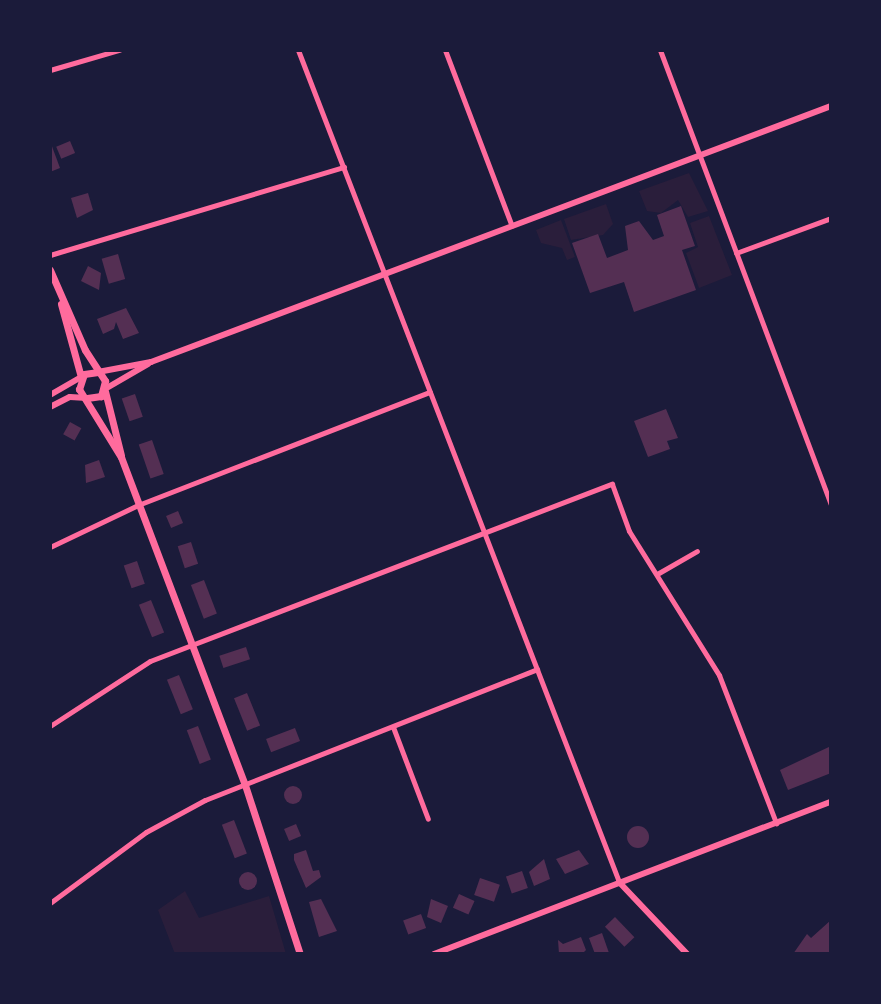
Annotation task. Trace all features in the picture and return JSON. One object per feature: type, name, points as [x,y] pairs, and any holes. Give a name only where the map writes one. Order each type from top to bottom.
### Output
[{"type":"main road","points":[[50,270],[81,377],[79,389],[121,457]]},
{"type":"main road","points":[[60,297],[105,389],[121,457],[245,785],[300,954]]},
{"type":"main road","points":[[81,377],[98,372]]},
{"type":"main road","points":[[87,398],[97,398],[105,389]]},
{"type":"street","points":[[50,70],[119,50]]},
{"type":"street","points":[[298,50],[619,882],[687,954]]},
{"type":"street","points":[[445,50],[512,226]]},
{"type":"street","points":[[660,50],[828,486],[831,504]]},
{"type":"street","points":[[98,372],[151,362],[831,106]]},
{"type":"street","points":[[50,255],[344,167]]},
{"type":"street","points":[[736,253],[831,218]]},
{"type":"street","points":[[105,389],[151,362]]},
{"type":"street","points":[[50,395],[81,377]]},
{"type":"street","points":[[50,547],[138,505],[430,392]]},
{"type":"street","points":[[50,407],[70,397],[87,398]]},
{"type":"street","points":[[50,726],[150,661],[612,484],[629,531],[719,675],[776,823]]},
{"type":"street","points":[[657,574],[697,551]]},
{"type":"street","points":[[50,903],[146,832],[205,800],[537,669]]},
{"type":"street","points":[[393,727],[428,819]]},
{"type":"street","points":[[434,954],[831,802]]},
{"type":"shaded area","points":[[689,173],[708,211],[688,217],[678,200],[661,213],[647,211],[639,191]]},
{"type":"shaded area","points":[[606,204],[613,224],[603,235],[571,240],[564,219]]},
{"type":"shaded area","points":[[709,216],[732,275],[699,288],[686,253],[698,247],[690,223]]},
{"type":"shaded area","points":[[561,220],[575,257],[567,260],[562,248],[541,243],[536,230]]},
{"type":"shaded area","points":[[185,891],[199,918],[269,896],[286,954],[175,954],[158,910]]},
{"type":"building","points":[[50,141],[60,168],[50,172]]},
{"type":"building","points":[[70,141],[75,153],[61,159],[56,147]]},
{"type":"building","points":[[88,193],[93,210],[77,218],[71,198]]},
{"type":"building","points":[[681,206],[695,246],[682,250],[696,290],[634,312],[624,282],[590,293],[572,243],[598,234],[607,258],[628,250],[625,226],[639,221],[653,240],[664,236],[657,215]]},
{"type":"building","points":[[118,254],[125,279],[109,284],[102,259]]},
{"type":"building","points":[[88,266],[101,273],[99,290],[81,281]]},
{"type":"building","points":[[126,308],[139,333],[123,339],[116,322],[114,329],[103,334],[97,319]]},
{"type":"building","points":[[135,394],[143,417],[130,421],[122,399]]},
{"type":"building","points":[[666,409],[678,438],[667,441],[670,449],[648,457],[634,421]]},
{"type":"building","points":[[70,422],[81,428],[75,441],[63,434]]},
{"type":"building","points":[[152,440],[164,474],[150,479],[139,445]]},
{"type":"building","points":[[99,460],[105,477],[86,483],[85,465]]},
{"type":"building","points":[[178,511],[183,523],[171,528],[166,516]]},
{"type":"building","points":[[191,542],[198,564],[185,568],[178,546]]},
{"type":"building","points":[[137,561],[145,584],[132,588],[124,566]]},
{"type":"building","points":[[204,580],[217,614],[204,619],[191,585]]},
{"type":"building","points":[[151,600],[164,632],[152,637],[139,605]]},
{"type":"building","points":[[246,647],[250,659],[223,668],[219,656]]},
{"type":"building","points":[[179,675],[193,709],[181,714],[167,680]]},
{"type":"building","points":[[247,693],[260,725],[247,731],[234,698]]},
{"type":"building","points":[[198,726],[211,760],[200,764],[187,730]]},
{"type":"building","points":[[295,728],[300,741],[271,752],[266,739]]},
{"type":"building","points":[[831,746],[831,773],[788,790],[780,770]]},
{"type":"building","points":[[293,786],[302,795],[293,804],[284,795]]},
{"type":"building","points":[[234,820],[247,854],[235,858],[222,825]]},
{"type":"building","points":[[296,824],[301,836],[289,841],[284,829]]},
{"type":"building","points":[[638,826],[646,829],[649,837],[646,845],[638,848],[630,845],[627,837],[630,829]]},
{"type":"building","points":[[306,850],[313,871],[319,870],[321,877],[306,888],[294,854]]},
{"type":"building","points":[[579,850],[589,864],[565,874],[556,859]]},
{"type":"building","points":[[544,859],[550,879],[534,886],[529,872]]},
{"type":"building","points":[[522,871],[528,888],[512,894],[506,877]]},
{"type":"building","points":[[248,872],[257,881],[248,890],[239,881]]},
{"type":"building","points":[[480,878],[500,885],[494,902],[474,895]]},
{"type":"building","points":[[459,894],[475,901],[468,915],[453,908]]},
{"type":"building","points":[[321,899],[337,931],[319,937],[309,902]]},
{"type":"building","points":[[431,899],[448,906],[441,923],[427,917]]},
{"type":"building","points":[[421,914],[426,928],[408,935],[403,920]]},
{"type":"building","points":[[615,917],[634,937],[624,947],[605,927]]},
{"type":"building","points":[[831,920],[831,954],[793,954],[807,934],[811,938]]},
{"type":"building","points":[[602,933],[609,953],[595,954],[589,938]]},
{"type":"building","points":[[581,937],[586,950],[582,954],[559,954],[558,940],[563,944]]}]
